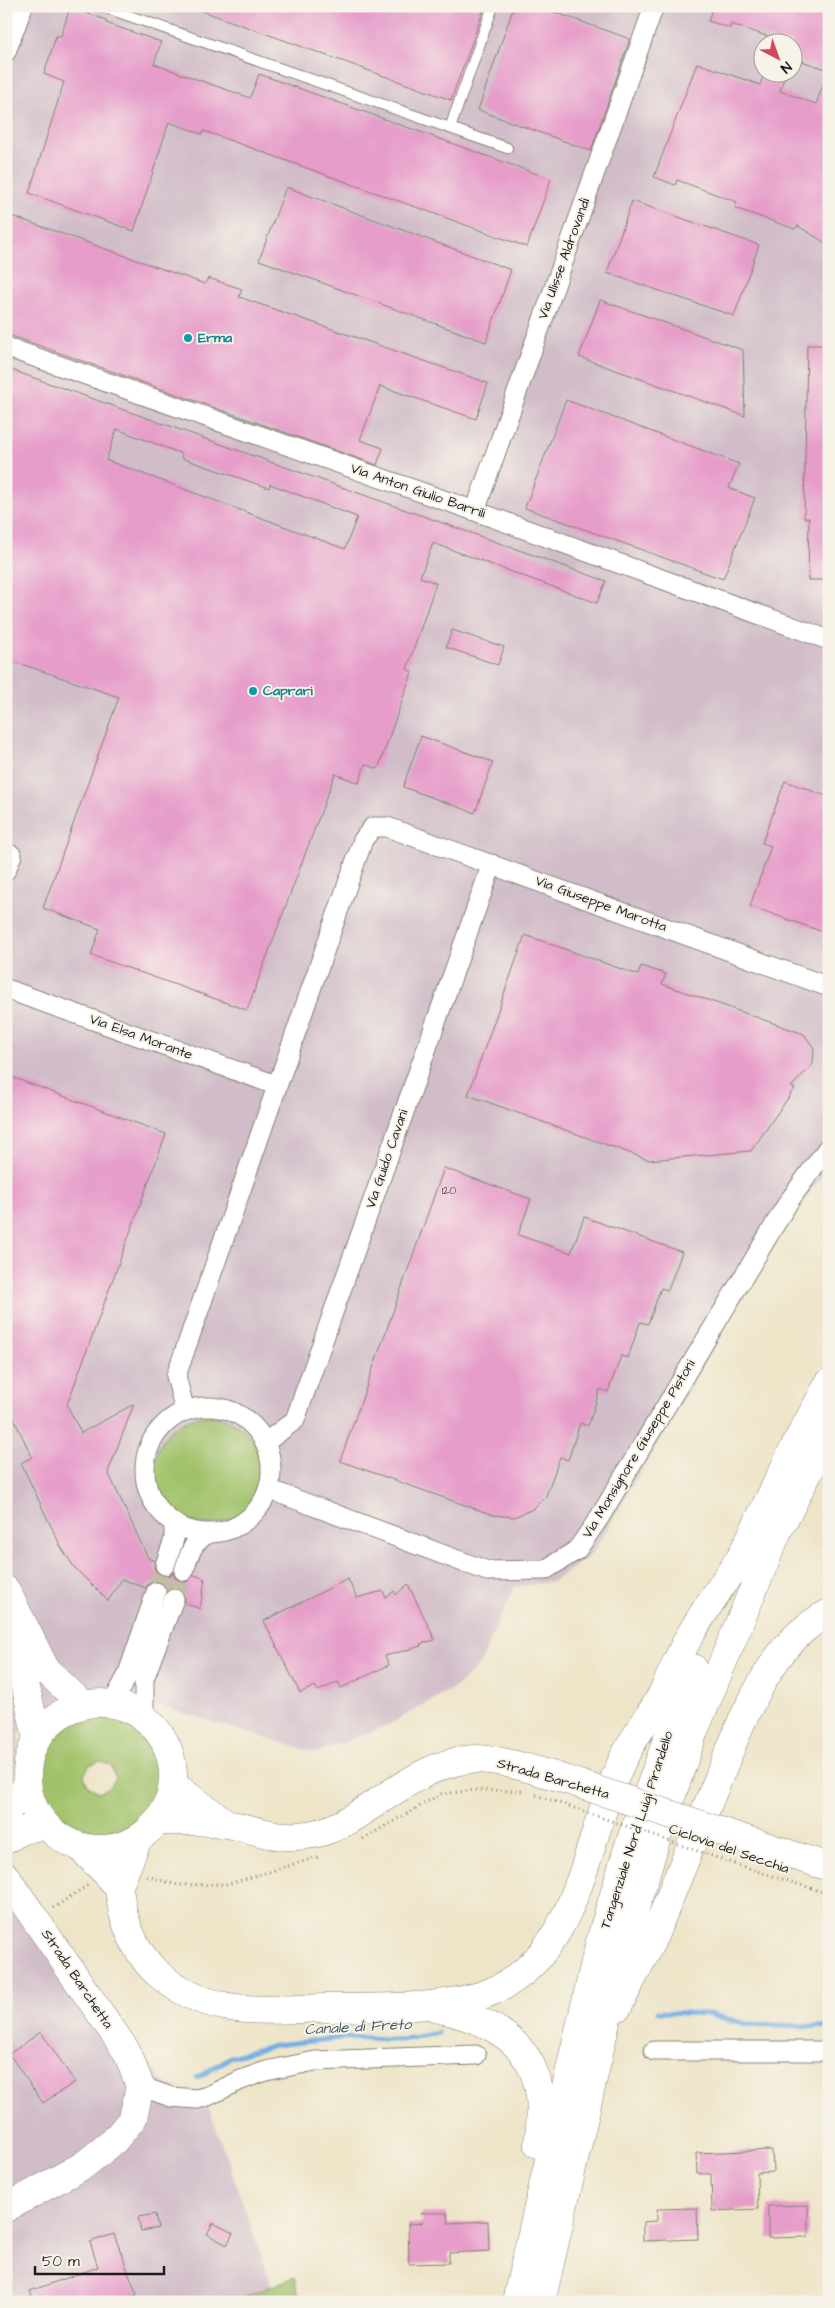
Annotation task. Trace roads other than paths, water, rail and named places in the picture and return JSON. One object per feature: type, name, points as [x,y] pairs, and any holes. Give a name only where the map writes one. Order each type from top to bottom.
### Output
[{"type":"main road","name":"Tangenziale Nord Luigi Pirandello","points":[[516,2302],[586,1995],[627,1851],[682,1694],[741,1556],[797,1442],[829,1383]]},
{"type":"main road","name":"Tangenziale Nord Luigi Pirandello","points":[[541,2302],[625,1941],[656,1840],[694,1732],[777,1533],[829,1433]]},
{"type":"main road","points":[[80,1847],[118,1888],[130,1932],[146,1960],[167,1980],[197,1999],[226,2008],[241,2010],[426,2005],[478,1996],[504,1986],[532,1964],[547,1948],[561,1926],[622,1762],[665,1688],[688,1639],[741,1556]]},
{"type":"main road","points":[[6,1590],[46,1670],[83,1704]]},
{"type":"main road","points":[[605,2023],[627,1992],[654,1936],[741,1723],[757,1691],[771,1666],[787,1647],[804,1629],[829,1613]]},
{"type":"main road","points":[[6,1646],[26,1688],[37,1738]]},
{"type":"main road","points":[[83,1704],[112,1704],[127,1707],[144,1717],[159,1732],[168,1748],[173,1767],[173,1785],[168,1803],[158,1821],[138,1839],[110,1849],[96,1850],[80,1847],[65,1841],[44,1825],[34,1809],[27,1786],[27,1765],[37,1738],[54,1719],[68,1710],[83,1704]]},
{"type":"main road","name":"Strada Barchetta","points":[[158,1821],[226,1823],[267,1835],[289,1837],[313,1834],[339,1825],[414,1778],[449,1765],[476,1759],[505,1762],[555,1776],[829,1867]]},
{"type":"main road","name":"Strada Barchetta","points":[[173,1785],[226,1823]]},
{"type":"main road","points":[[6,1812],[27,1786]]},
{"type":"main road","points":[[6,1840],[20,1831],[44,1825]]},
{"type":"main road","points":[[118,1888],[138,1839]]},
{"type":"main road","name":"Strada Barchetta","points":[[6,1877],[127,2052],[140,2086]]},
{"type":"main road","points":[[426,2005],[465,2014],[496,2028],[508,2037],[525,2056],[536,2082],[540,2096],[541,2116],[526,2255]]},
{"type":"main road","points":[[6,2208],[84,2165],[114,2140],[133,2118],[140,2086]]},
{"type":"street","points":[[6,52],[23,6]]},
{"type":"street","name":"Via Ulisse Aldrovandi","points":[[475,511],[654,6]]},
{"type":"street","name":"Via Anton Giulio Barrili","points":[[6,347],[475,511],[829,640]]},
{"type":"street","name":"Via Giuseppe Marotta","points":[[276,1085],[364,840],[373,827],[387,827],[829,987]]},
{"type":"street","name":"Via Guido Cavani","points":[[266,1442],[295,1420],[492,864]]},
{"type":"street","name":"Via Elsa Morante","points":[[6,989],[276,1085]]},
{"type":"street","points":[[186,1411],[176,1376],[276,1085]]},
{"type":"street","name":"Via Monsignore Giuseppe Pistoni","points":[[268,1489],[487,1571],[545,1570],[577,1550],[599,1518],[789,1201],[829,1146]]},
{"type":"street","points":[[206,1407],[226,1410],[240,1415],[252,1425],[266,1442],[271,1467],[268,1489],[263,1501],[247,1520],[222,1531],[209,1533],[187,1529],[165,1516],[152,1500],[146,1476],[147,1456],[152,1442],[160,1430],[173,1418],[186,1411],[206,1407]]},
{"type":"street","points":[[165,1565],[174,1539],[174,1523]]},
{"type":"street","points":[[184,1572],[191,1549],[198,1539],[209,1533]]},
{"type":"street","points":[[112,1704],[127,1676],[156,1592]]},
{"type":"street","points":[[144,1717],[144,1679],[174,1598]]},
{"type":"street","points":[[654,2051],[829,2051]]},
{"type":"street","points":[[140,2086],[171,2097],[196,2099],[258,2074],[316,2061],[476,2055]]},
{"type":"lane","points":[[101,6],[507,148]]},
{"type":"lane","points":[[450,128],[493,6]]},
{"type":"waterway","name":"Canale di Freto","points":[[658,2012],[709,2014],[746,2024],[829,2027]]},
{"type":"waterway","name":"Canale di Freto","points":[[197,2078],[231,2057],[274,2045],[352,2037],[400,2040],[438,2033]]},
{"type":"tunnel","points":[[156,1592],[165,1565]]},
{"type":"tunnel","points":[[174,1599],[184,1571]]},
{"type":"place","name":"Erma","points":[[188,338]]},
{"type":"place","name":"Caprari","points":[[253,691]]}]
